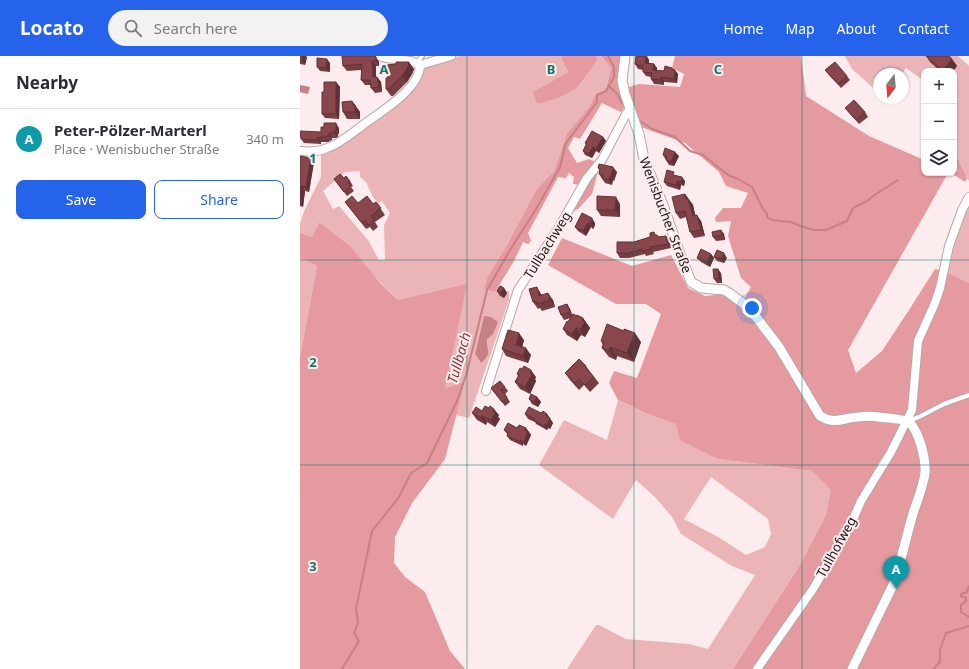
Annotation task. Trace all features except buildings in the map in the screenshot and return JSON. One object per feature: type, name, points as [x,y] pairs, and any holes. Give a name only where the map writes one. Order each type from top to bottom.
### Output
[{"type":"street","points":[[379,56],[411,61],[420,64],[451,56]]},
{"type":"street","name":"Wenisbucher Straße","points":[[625,56],[622,81],[630,110],[639,134],[644,159],[663,205],[691,282],[702,288],[724,290],[744,304],[757,318],[779,347],[820,416],[827,420],[835,421],[858,416],[877,416],[907,421]]},
{"type":"street","points":[[300,151],[310,152],[328,148],[342,140],[389,106],[410,88],[418,77],[420,64]]},
{"type":"street","name":"Tullbachweg","points":[[486,391],[518,290],[558,229],[587,178],[602,160],[626,114],[630,110]]},
{"type":"street","name":"Tullhofweg","points":[[757,669],[813,589],[851,524],[861,501],[891,452],[912,410],[918,341],[940,288],[950,246],[962,210],[969,197]]},
{"type":"street","points":[[852,669],[897,575],[911,521],[923,483],[925,472],[923,452],[914,428],[907,421]]},
{"type":"lane","points":[[420,64],[422,56]]},
{"type":"lane","points":[[907,421],[919,417],[944,404],[969,395]]},
{"type":"shaded area","points":[[459,56],[563,56],[561,58],[568,72],[534,92],[537,104],[576,89],[598,58],[596,56],[602,56],[611,68],[606,89],[595,95],[589,107],[567,133],[554,171],[536,190],[507,245],[488,276],[494,292],[497,287],[509,292],[509,300],[469,418],[456,415],[465,381],[445,390],[398,300],[319,222],[312,237],[300,233],[300,224],[305,209],[321,177],[321,147],[343,136],[387,105],[422,74],[427,64]],"holes":[[[360,171],[360,177],[366,182],[373,197],[378,203],[382,201],[390,213],[384,225],[385,260],[379,260],[368,240],[339,206],[333,209],[323,191],[345,172]],[[484,317],[487,339],[481,363],[475,354]]]},
{"type":"shaded area","points":[[563,56],[596,56],[598,58],[576,89],[558,98],[537,104],[533,92],[568,72],[561,58]]},
{"type":"shaded area","points":[[602,56],[622,56],[617,83],[625,107],[621,112],[602,103],[580,139],[574,137],[568,148],[577,163],[589,159],[600,164],[592,194],[578,209],[561,218],[580,185],[573,184],[574,177],[569,173],[566,178],[558,177],[528,233],[531,241],[528,244],[523,242],[514,261],[495,292],[484,289],[488,276],[507,245],[536,190],[554,171],[567,133],[589,107],[595,95],[606,89],[611,68]]},
{"type":"shaded area","points":[[675,56],[801,56],[806,96],[869,136],[921,159],[921,176],[946,176],[848,350],[856,373],[882,351],[935,269],[947,272],[969,283],[969,669],[733,669],[798,568],[826,515],[831,490],[812,471],[718,459],[680,440],[676,424],[648,414],[618,400],[609,383],[614,371],[637,378],[661,314],[646,304],[616,304],[548,265],[562,238],[632,266],[671,255],[688,288],[705,296],[725,294],[740,306],[751,287],[741,278],[728,236],[731,221],[716,222],[715,218],[723,208],[741,208],[748,193],[726,186],[719,172],[685,143],[641,127],[630,100],[629,87],[639,84],[680,87],[684,74],[672,68]]},
{"type":"shaded area","points":[[845,56],[958,56],[969,66],[969,181],[957,156],[957,68],[921,68],[921,79],[909,70],[909,68],[873,68],[873,88],[852,69]]},
{"type":"shaded area","points":[[300,85],[310,87],[308,94],[300,92]]},
{"type":"shaded area","points":[[957,156],[967,178],[965,182],[956,176],[957,176]]},
{"type":"shaded area","points":[[969,202],[969,283],[947,272],[952,247]]},
{"type":"shaded area","points":[[319,222],[351,247],[380,283],[398,300],[467,284],[445,389],[465,381],[445,459],[412,503],[395,537],[394,563],[405,577],[425,592],[450,651],[465,669],[300,669],[300,357],[317,266],[300,258],[300,233],[312,237]]},
{"type":"shaded area","points":[[300,258],[317,266],[300,357]]},
{"type":"shaded area","points":[[484,316],[491,317],[498,322],[493,334],[487,339],[488,354],[485,360],[481,363],[475,354]]},
{"type":"shaded area","points":[[618,400],[648,414],[677,424],[718,459],[813,471],[832,490],[826,515],[798,568],[733,669],[567,669],[596,625],[599,625],[626,639],[689,644],[708,649],[755,575],[732,566],[681,534],[672,517],[656,498],[636,480],[613,519],[539,465],[564,420],[607,440]],"holes":[[[711,477],[768,519],[771,534],[765,547],[746,555],[720,538],[684,519]]]},
{"type":"waterway","name":"Tullbach","points":[[342,669],[359,641],[354,633],[358,622],[356,609],[372,531],[399,497],[411,473],[427,463],[458,399],[467,372],[487,290],[560,167],[566,143],[597,102],[597,95],[606,91],[614,77],[614,67],[608,56]]},
{"type":"waterway","points":[[609,86],[618,95],[622,103]]},
{"type":"waterway","points":[[640,121],[652,129],[675,137],[690,151],[703,155],[728,175],[752,187],[767,214],[767,217],[772,220],[791,222],[814,230],[826,230],[847,221],[853,208],[867,201],[898,180]]},
{"type":"waterway","points":[[969,586],[967,592],[961,594],[961,596],[966,598],[966,601],[961,605],[961,612],[969,617]]},
{"type":"waterway","points":[[933,669],[940,662],[940,650],[946,633],[969,626]]},
{"type":"place","name":"Peter-Pölzer-Marterl","points":[[896,589]]}]
